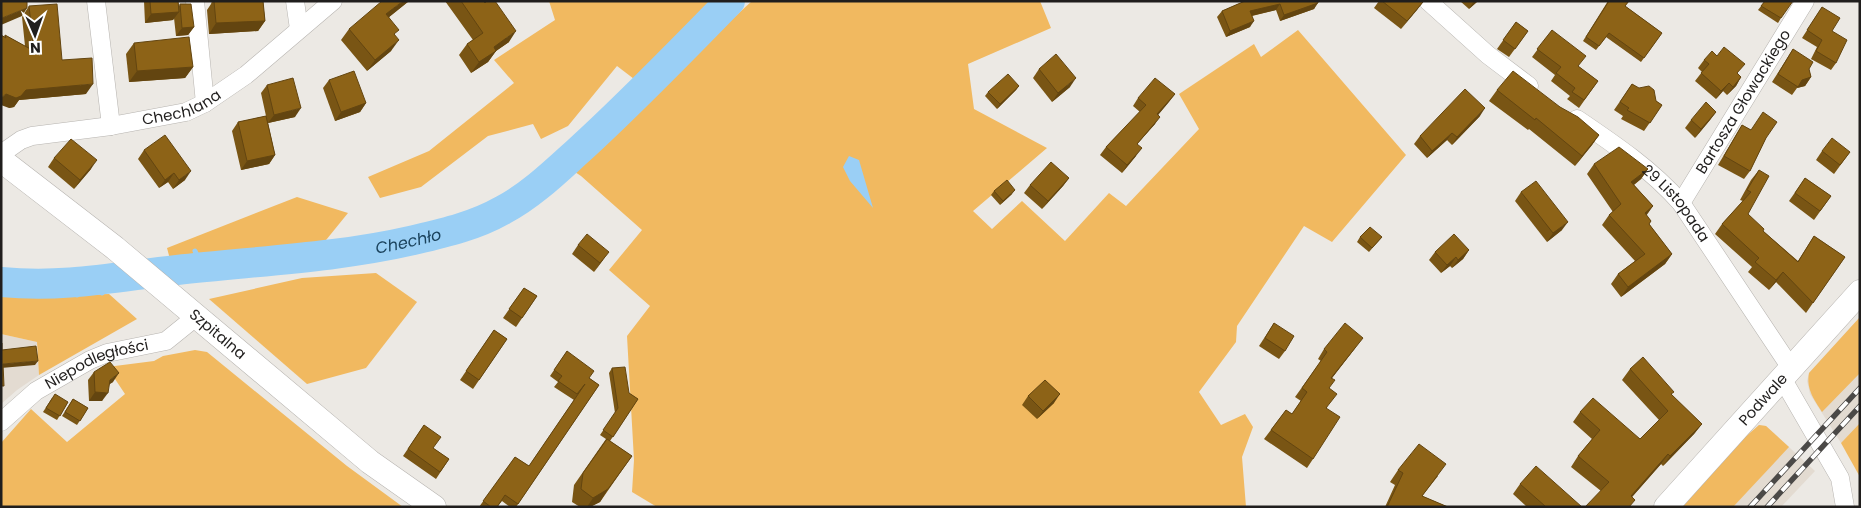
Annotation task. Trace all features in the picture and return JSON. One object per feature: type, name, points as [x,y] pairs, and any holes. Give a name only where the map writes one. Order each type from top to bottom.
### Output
[{"type":"street","points":[[96,1],[111,126]]},
{"type":"street","points":[[295,1],[299,29]]},
{"type":"street","name":"Chechlana","points":[[1,154],[21,140],[32,136],[111,126],[186,112],[205,103],[246,75],[333,1]]},
{"type":"street","points":[[1428,1],[1488,55],[1542,96]]},
{"type":"street","name":"Bartosza Głowackiego","points":[[1681,203],[1806,1]]},
{"type":"street","points":[[196,5],[205,103]]},
{"type":"street","name":"29 Listopada","points":[[1563,110],[1617,147],[1664,184],[1681,203],[1787,373],[1840,478],[1844,505]]},
{"type":"street","name":"Szpitalna","points":[[1,160],[115,248],[370,462],[434,507]]},
{"type":"street","name":"Podwale","points":[[1666,507],[1860,292]]},
{"type":"street","name":"Niepodległości","points":[[1,422],[36,391],[90,360],[108,353],[166,341],[197,316]]},
{"type":"shaded area","points":[[549,1],[717,1],[638,82],[617,66],[568,126],[541,139],[533,124],[488,136],[421,187],[380,198],[368,177],[429,151],[514,83],[494,60],[555,20]]},
{"type":"shaded area","points":[[752,1],[1040,1],[1051,28],[968,64],[974,109],[1047,148],[973,211],[992,229],[1022,201],[1065,241],[1109,193],[1126,206],[1199,129],[1179,94],[1254,44],[1261,57],[1298,30],[1406,155],[1332,242],[1304,226],[1237,326],[1236,342],[1199,392],[1221,425],[1245,414],[1253,427],[1242,457],[1246,507],[657,507],[632,492],[634,460],[627,336],[650,306],[609,270],[642,230],[581,176],[569,168]]},
{"type":"shaded area","points":[[297,197],[348,213],[322,245],[171,263],[167,248]]},
{"type":"shaded area","points":[[376,273],[417,302],[366,368],[307,384],[209,299],[302,278]]},
{"type":"shaded area","points":[[1,290],[34,297],[109,294],[137,319],[39,375],[37,342],[1,334]]},
{"type":"shaded area","points":[[1860,317],[1860,423],[1841,443],[1810,394],[1807,381],[1809,373]]},
{"type":"shaded area","points":[[1860,317],[1860,373],[1822,412],[1810,389],[1809,373]]},
{"type":"shaded area","points":[[1,334],[37,342],[39,375],[1,404]]},
{"type":"shaded area","points":[[195,350],[207,352],[347,466],[403,507],[1,507],[1,443],[31,409],[67,442],[125,394],[107,367],[154,361],[163,356]]},
{"type":"shaded area","points":[[1860,423],[1860,477],[1841,443]]},
{"type":"shaded area","points":[[1759,425],[1766,426],[1815,471],[1781,507],[1682,507]]},
{"type":"shaded area","points":[[1759,425],[1766,426],[1789,447],[1733,507],[1682,507],[1744,438]]},
{"type":"water","points":[[849,156],[859,160],[873,208],[850,181],[843,167]]},
{"type":"building","points":[[1,1],[27,1],[27,8],[2,18]]},
{"type":"building","points":[[150,1],[178,1],[179,12],[151,14]]},
{"type":"building","points":[[214,1],[263,1],[265,21],[216,23]]},
{"type":"building","points":[[382,1],[403,1],[386,14],[399,30],[394,34],[399,40],[375,60],[349,29]]},
{"type":"building","points":[[461,1],[483,1],[485,3],[487,1],[495,1],[516,31],[494,47],[496,51],[479,62],[467,44],[483,33]]},
{"type":"building","points":[[1245,1],[1318,1],[1318,3],[1284,15],[1280,4],[1250,11],[1254,21],[1230,31],[1222,11]]},
{"type":"building","points":[[1382,1],[1422,1],[1423,2],[1407,21]]},
{"type":"building","points":[[1609,1],[1629,1],[1625,6],[1662,33],[1644,58],[1609,33],[1599,46],[1586,37]]},
{"type":"building","points":[[1765,1],[1793,1],[1781,18],[1761,6]]},
{"type":"building","points":[[57,4],[62,60],[92,58],[93,84],[26,90],[21,96],[16,98],[6,94],[1,98],[1,35],[6,38],[5,35],[34,51],[29,6]]},
{"type":"building","points":[[180,4],[191,4],[194,27],[182,28]]},
{"type":"building","points":[[1822,7],[1840,18],[1832,31],[1847,40],[1836,63],[1816,51],[1822,40],[1807,30]]},
{"type":"building","points":[[1516,22],[1528,31],[1515,49],[1503,40]]},
{"type":"building","points":[[1552,30],[1586,56],[1578,66],[1598,81],[1584,100],[1572,92],[1575,88],[1556,73],[1561,67],[1537,49]]},
{"type":"building","points":[[189,37],[193,67],[137,71],[134,43]]},
{"type":"building","points":[[1724,47],[1745,64],[1737,73],[1741,77],[1733,87],[1729,83],[1721,91],[1701,73],[1709,64],[1704,60],[1712,51],[1717,56]]},
{"type":"building","points":[[1793,49],[1813,62],[1809,69],[1811,77],[1802,80],[1798,87],[1778,74]]},
{"type":"building","points":[[1056,54],[1076,78],[1058,93],[1039,69]]},
{"type":"building","points":[[354,71],[366,103],[341,112],[329,80]]},
{"type":"building","points":[[1513,71],[1560,107],[1578,117],[1599,135],[1582,156],[1536,118],[1535,120],[1497,90]]},
{"type":"building","points":[[1008,74],[1019,86],[1000,104],[988,92]]},
{"type":"building","points":[[293,78],[301,108],[274,115],[267,85]]},
{"type":"building","points":[[1155,78],[1175,94],[1157,114],[1160,117],[1137,144],[1142,148],[1127,165],[1106,147],[1146,105],[1138,98]]},
{"type":"building","points":[[1632,84],[1639,88],[1649,86],[1654,90],[1656,101],[1662,105],[1650,123],[1627,110],[1629,108],[1620,102]]},
{"type":"building","points":[[1465,89],[1485,108],[1457,137],[1452,133],[1432,151],[1420,136]]},
{"type":"building","points":[[1706,102],[1716,112],[1701,129],[1691,120]]},
{"type":"building","points":[[1763,112],[1777,122],[1766,138],[1750,171],[1724,156],[1742,125],[1751,130]]},
{"type":"building","points":[[266,116],[275,155],[247,161],[238,122]]},
{"type":"building","points":[[165,135],[191,171],[179,180],[174,173],[165,180],[144,150]]},
{"type":"building","points":[[1832,138],[1850,152],[1840,165],[1822,151]]},
{"type":"building","points":[[71,139],[97,160],[80,180],[54,158]]},
{"type":"building","points":[[1619,147],[1648,169],[1631,182],[1653,206],[1645,213],[1651,221],[1649,224],[1672,254],[1628,287],[1618,274],[1645,254],[1609,215],[1621,204],[1594,164]]},
{"type":"building","points":[[1051,162],[1069,178],[1048,201],[1030,185]]},
{"type":"building","points":[[1759,170],[1769,176],[1748,214],[1764,229],[1763,231],[1798,262],[1814,236],[1845,257],[1813,303],[1783,272],[1776,280],[1755,262],[1759,258],[1722,224],[1751,192],[1747,190]]},
{"type":"building","points":[[1805,178],[1831,196],[1820,211],[1795,193]]},
{"type":"building","points":[[1007,180],[1015,190],[1003,201],[994,191]]},
{"type":"building","points":[[1536,181],[1568,222],[1553,233],[1521,192]]},
{"type":"building","points":[[1370,227],[1382,237],[1372,248],[1360,237]]},
{"type":"building","points":[[587,234],[609,252],[600,263],[578,245]]},
{"type":"building","points":[[1454,234],[1469,250],[1458,260],[1456,257],[1447,265],[1435,252]]},
{"type":"building","points":[[524,288],[537,296],[522,318],[509,309]]},
{"type":"building","points":[[1274,323],[1294,336],[1285,351],[1265,338]]},
{"type":"building","points":[[1345,323],[1363,338],[1331,378],[1335,380],[1329,388],[1337,394],[1326,408],[1340,417],[1313,459],[1271,430],[1286,410],[1292,414],[1307,392],[1302,388],[1327,352],[1324,349]]},
{"type":"building","points":[[494,330],[507,339],[479,380],[466,371]]},
{"type":"building","points":[[1,343],[2,350],[36,346],[38,361],[3,364],[4,386],[1,386]]},
{"type":"building","points":[[567,351],[594,371],[589,378],[599,385],[518,504],[505,495],[497,507],[491,507],[483,501],[515,457],[529,466],[585,384],[577,394],[558,381],[562,376],[554,370]]},
{"type":"building","points":[[1643,357],[1674,392],[1671,394],[1702,424],[1670,456],[1668,454],[1631,496],[1635,500],[1629,507],[1585,507],[1609,482],[1578,456],[1600,430],[1580,412],[1593,398],[1640,439],[1668,411],[1630,369]]},
{"type":"building","points":[[110,362],[119,373],[110,380],[108,393],[95,392],[94,372]]},
{"type":"building","points":[[625,367],[629,393],[638,399],[613,437],[603,430],[618,408],[612,368]]},
{"type":"building","points":[[1045,380],[1060,394],[1043,411],[1028,396]]},
{"type":"building","points":[[55,394],[68,402],[60,416],[46,408]]},
{"type":"building","points":[[73,399],[88,408],[80,421],[65,412]]},
{"type":"building","points":[[424,425],[441,437],[433,448],[449,459],[440,472],[408,449]]},
{"type":"building","points":[[607,439],[632,456],[608,489],[593,498],[581,489],[583,473]]},
{"type":"building","points":[[1419,444],[1446,464],[1422,496],[1448,507],[1387,507],[1403,473],[1398,470]]},
{"type":"building","points":[[1536,466],[1582,507],[1544,507],[1520,484]]},
{"type":"waterway","name":"Chechło","points":[[1,282],[68,283],[326,255],[414,240],[470,225],[492,216],[513,204],[551,175],[636,97],[730,1]]},
{"type":"waterway","points":[[195,251],[203,268]]},
{"type":"waterway","points":[[100,280],[102,293]]},
{"type":"waterway","points":[[76,283],[77,295]]},
{"type":"railway","points":[[1750,507],[1860,388]]},
{"type":"railway","points":[[1767,507],[1860,406]]}]
